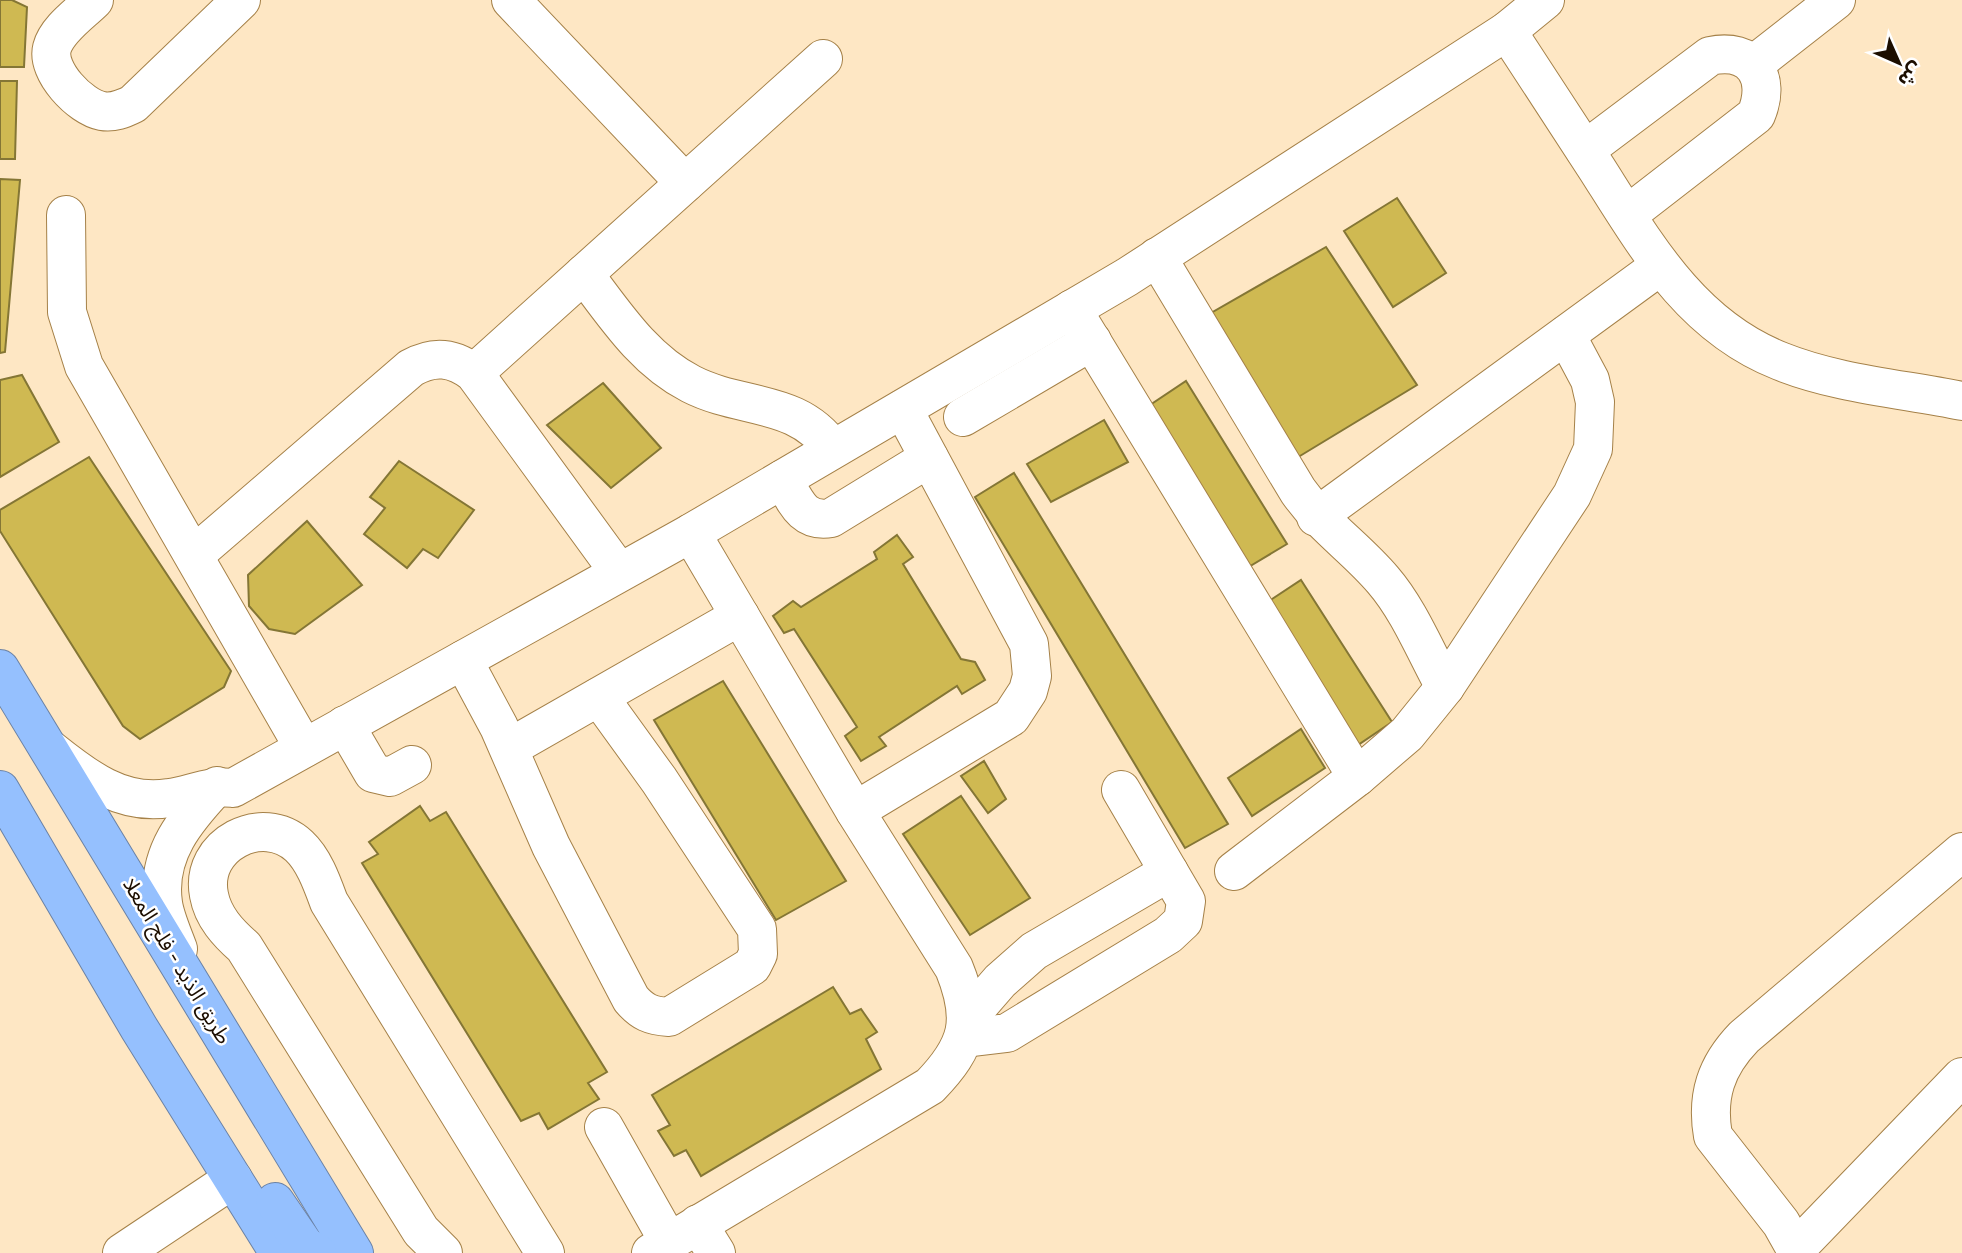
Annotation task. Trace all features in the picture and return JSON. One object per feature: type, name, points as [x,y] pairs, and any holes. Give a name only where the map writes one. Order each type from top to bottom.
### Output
[{"type":"highway","name":"طريق الذيد - فلج المعلا","points":[[0,669],[187,974],[239,1064],[358,1209],[362,1227],[339,1251]]},
{"type":"highway","points":[[0,790],[157,1058],[279,1253]]},
{"type":"highway","points":[[157,1058],[191,1086],[220,1120],[305,1246],[339,1251]]},
{"type":"street","points":[[94,0],[56,38],[51,55],[52,64],[83,101],[102,111],[113,111],[133,104],[241,0]]},
{"type":"street","points":[[511,0],[685,183]]},
{"type":"street","points":[[187,974],[163,904],[163,871],[183,823],[225,787],[304,748],[691,533],[1072,309],[1507,31],[1545,0]]},
{"type":"street","points":[[1753,65],[1836,0]]},
{"type":"street","points":[[1507,31],[1660,266],[1699,310],[1724,330],[1780,361],[1811,371],[1962,401]]},
{"type":"street","points":[[1585,150],[1710,56],[1725,52],[1741,56],[1753,65],[1762,80],[1763,98],[1756,115],[1627,215]]},
{"type":"street","points":[[474,373],[822,59]]},
{"type":"street","points":[[66,215],[68,312],[84,366],[304,748]]},
{"type":"street","points":[[1157,257],[1317,517],[1363,557],[1386,583],[1445,687]]},
{"type":"street","points":[[1317,517],[1660,266]]},
{"type":"street","points":[[584,274],[630,335],[668,370],[713,394],[793,414],[822,434],[833,449]]},
{"type":"street","points":[[1072,309],[1357,777]]},
{"type":"street","points":[[1234,871],[1357,777],[1407,733],[1445,687],[1572,495],[1589,460],[1596,425],[1590,380],[1566,335]]},
{"type":"street","points":[[963,417],[1092,341]]},
{"type":"street","points":[[194,555],[411,368],[435,358],[448,359],[474,373],[619,572]]},
{"type":"street","points":[[855,811],[1011,717],[1028,691],[1032,676],[1029,644],[903,409]]},
{"type":"street","points":[[783,479],[799,508],[808,516],[819,520],[831,518],[929,458]]},
{"type":"street","points":[[691,533],[855,811],[954,968],[964,993],[966,1028]]},
{"type":"street","points":[[509,748],[740,616]]},
{"type":"street","points":[[463,660],[509,748],[551,846],[631,999],[640,1010],[653,1016],[669,1017],[751,966],[758,954],[757,929],[659,780],[599,697]]},
{"type":"street","points":[[345,725],[373,773],[390,777],[412,765]]},
{"type":"street","points":[[51,750],[87,779],[122,796],[167,799],[225,787],[268,809],[312,863],[329,902],[545,1253]]},
{"type":"street","points":[[966,1028],[1007,1033],[1177,928],[1187,912],[1186,901],[1121,790]]},
{"type":"street","points":[[300,847],[287,837],[261,831],[247,833],[222,849],[215,858],[208,879],[209,895],[221,923],[244,947],[430,1246]]},
{"type":"street","points":[[1962,852],[1731,1051],[1713,1084],[1710,1101],[1713,1136],[1781,1223],[1797,1251],[1962,1077]]},
{"type":"street","points":[[244,947],[227,893],[229,880],[245,860],[257,855],[282,857],[293,864],[329,902]]},
{"type":"street","points":[[604,1127],[683,1243],[930,1086],[951,1065],[966,1028],[1000,981],[1034,951],[1169,872]]},
{"type":"street","points":[[940,946],[972,957],[993,958],[1034,951]]},
{"type":"street","points":[[122,1253],[233,1180]]},
{"type":"building","points":[[0,0],[12,0],[27,7],[24,67],[0,67]]},
{"type":"building","points":[[0,81],[17,81],[15,159],[0,159]]},
{"type":"building","points":[[0,179],[20,180],[5,352],[0,353]]},
{"type":"building","points":[[1397,198],[1446,273],[1393,307],[1344,231]]},
{"type":"building","points":[[1326,247],[1417,385],[1290,462],[1197,321]]},
{"type":"building","points":[[22,375],[59,442],[0,477],[0,380]]},
{"type":"building","points":[[1186,381],[1287,544],[1247,568],[1144,409]]},
{"type":"building","points":[[603,383],[661,448],[611,488],[547,425]]},
{"type":"building","points":[[1104,420],[1128,462],[1051,502],[1027,464]]},
{"type":"building","points":[[89,457],[231,671],[224,687],[140,739],[123,726],[0,531],[0,510]]},
{"type":"building","points":[[399,461],[474,510],[438,558],[423,549],[407,568],[364,534],[385,508],[370,497]]},
{"type":"building","points":[[1014,473],[1228,824],[1185,848],[975,497]]},
{"type":"building","points":[[307,521],[362,585],[295,634],[269,629],[249,606],[248,575]]},
{"type":"building","points":[[897,535],[913,557],[903,564],[961,659],[975,662],[985,680],[962,694],[957,686],[879,737],[886,746],[861,761],[845,736],[857,727],[794,629],[784,633],[773,616],[793,601],[801,607],[877,559],[874,552]]},
{"type":"building","points":[[1301,580],[1392,722],[1355,747],[1263,605]]},
{"type":"building","points":[[723,681],[846,881],[776,920],[654,720]]},
{"type":"building","points":[[1301,729],[1325,768],[1252,816],[1228,778]]},
{"type":"building","points":[[984,761],[1006,799],[988,813],[961,776]]},
{"type":"building","points":[[961,796],[1030,898],[970,935],[903,834]]},
{"type":"building","points":[[420,806],[430,821],[446,812],[607,1072],[588,1083],[599,1099],[548,1129],[539,1113],[521,1121],[362,863],[378,854],[369,842]]},
{"type":"building","points":[[833,987],[850,1014],[861,1009],[877,1032],[866,1039],[881,1069],[701,1176],[686,1150],[674,1156],[658,1131],[670,1125],[652,1095]]}]
